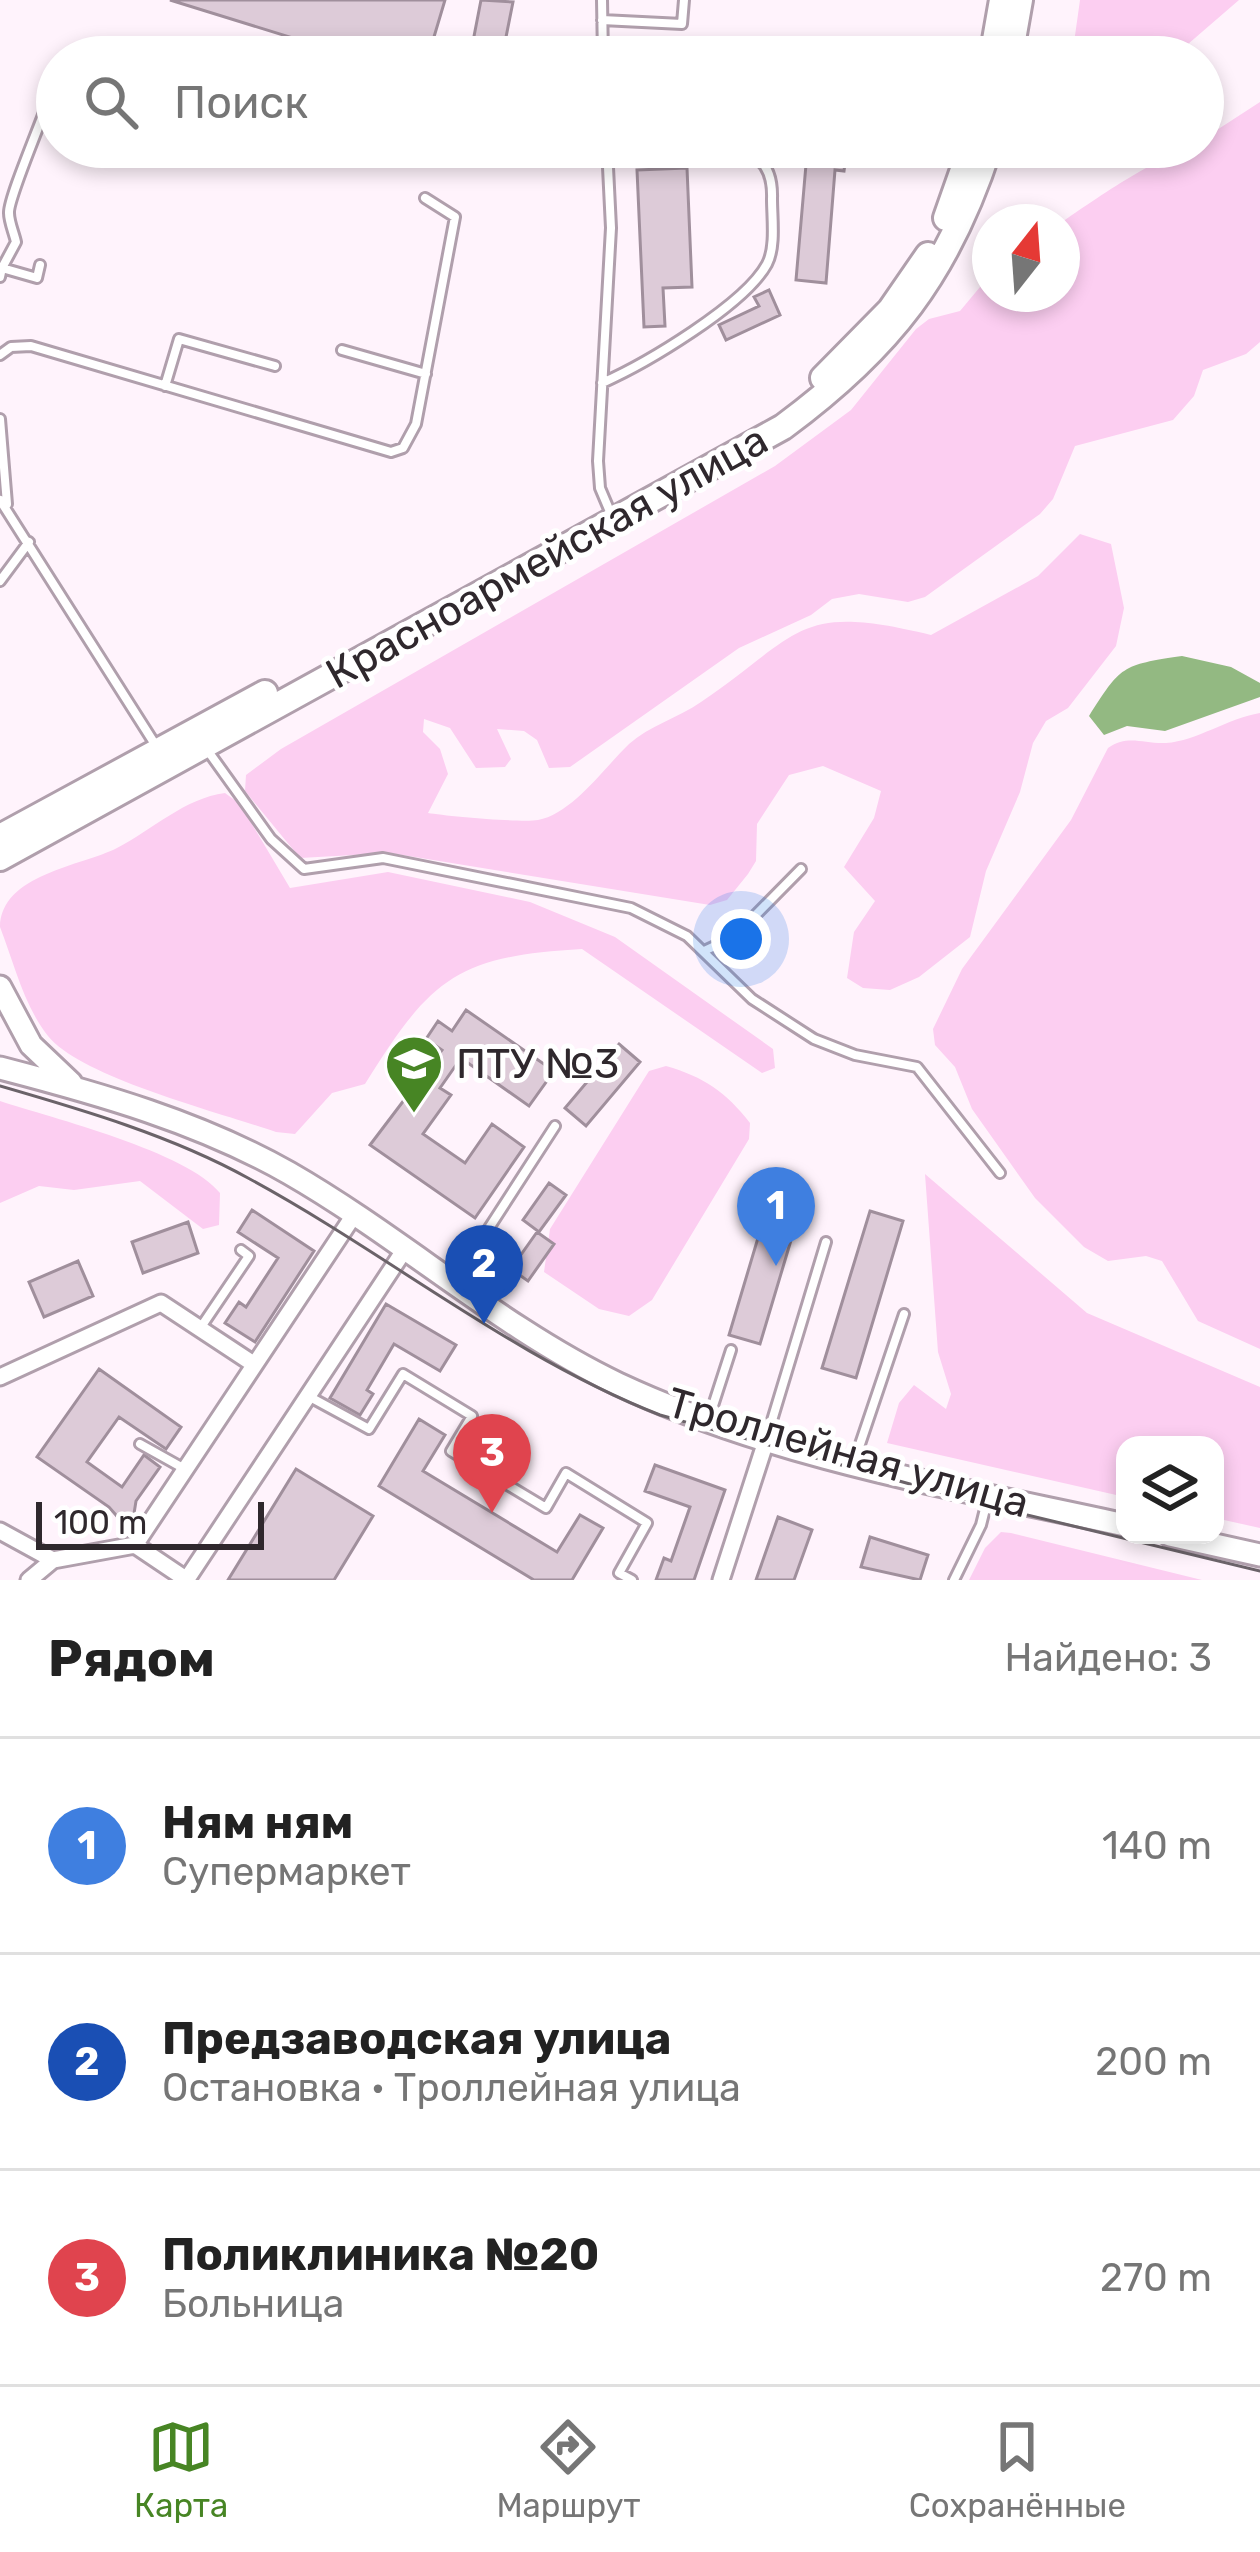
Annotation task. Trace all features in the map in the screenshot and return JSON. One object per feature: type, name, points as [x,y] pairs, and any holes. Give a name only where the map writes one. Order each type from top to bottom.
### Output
[{"type":"main road","points":[[996,36],[1002,0]]},
{"type":"main road","points":[[1014,36],[1020,0]]},
{"type":"main road","name":"Красноармейская улица","points":[[0,858],[166,752],[204,745],[611,514],[776,413],[855,348],[890,310],[931,249],[963,168]]},
{"type":"main road","name":"Красноармейская улица","points":[[0,837],[783,428],[862,365],[921,298],[980,168]]},
{"type":"street","points":[[0,987],[31,1045],[76,1088]]},
{"type":"street","name":"Троллейная улица","points":[[0,1068],[76,1088],[226,1140],[354,1215],[594,1371],[708,1419],[853,1463],[1116,1523]]},
{"type":"street","points":[[136,1545],[354,1215]]},
{"type":"street","points":[[29,1580],[53,1560],[136,1545],[187,1580],[406,1249]]},
{"type":"street","points":[[0,1377],[149,1304],[172,1307],[252,1363]]},
{"type":"street","points":[[721,1580],[766,1438]]},
{"type":"street","points":[[0,1531],[53,1560]]},
{"type":"street","points":[[1210,1544],[1260,1555]]},
{"type":"lane","points":[[602,0],[602,36]]},
{"type":"lane","points":[[602,20],[682,24],[684,0]]},
{"type":"lane","points":[[36,144],[14,188],[8,211],[16,242],[1,272],[37,278],[40,265]]},
{"type":"lane","points":[[608,168],[611,228],[598,477],[611,514]]},
{"type":"lane","points":[[602,383],[650,362],[766,268],[771,254],[773,177],[769,168]]},
{"type":"lane","points":[[0,355],[11,346],[32,346],[391,452],[411,442],[455,217],[424,198]]},
{"type":"lane","points":[[165,386],[179,339],[275,367]]},
{"type":"lane","points":[[342,350],[426,374]]},
{"type":"lane","points":[[0,419],[3,502],[166,752]]},
{"type":"lane","points":[[0,580],[29,542]]},
{"type":"lane","points":[[204,745],[271,838],[304,869],[383,858],[610,902],[664,922],[704,951],[752,998],[814,1039],[854,1055],[916,1067],[1000,1173]]},
{"type":"lane","points":[[704,951],[734,937],[801,868]]},
{"type":"lane","points":[[455,1281],[555,1126]]},
{"type":"lane","points":[[766,1438],[826,1242]]},
{"type":"lane","points":[[200,1327],[249,1256],[241,1250]]},
{"type":"lane","points":[[853,1463],[904,1314]]},
{"type":"lane","points":[[708,1419],[730,1350]]},
{"type":"lane","points":[[308,1396],[369,1429],[403,1374],[472,1416],[451,1451],[545,1508],[566,1473],[647,1522],[619,1573],[632,1580]]},
{"type":"lane","points":[[140,1444],[184,1469]]},
{"type":"lane","points":[[954,1580],[981,1525],[988,1496]]},
{"type":"shaded area","points":[[1080,0],[1239,0],[1197,36],[1075,36]]},
{"type":"shaded area","points":[[1260,102],[1260,342],[1246,354],[1203,370],[1194,396],[1173,420],[1075,446],[1053,499],[1040,514],[925,597],[908,602],[859,594],[832,599],[811,615],[739,648],[570,767],[549,768],[537,740],[524,731],[497,729],[511,759],[505,767],[476,768],[450,728],[424,719],[423,732],[440,749],[448,774],[428,813],[538,820],[563,809],[637,738],[701,702],[803,630],[852,622],[931,635],[1038,576],[1080,534],[1111,544],[1124,608],[1116,646],[1068,708],[1046,721],[1033,743],[1020,792],[986,871],[970,937],[919,977],[890,990],[863,988],[847,978],[854,932],[875,901],[844,867],[874,818],[881,791],[823,766],[789,775],[757,824],[756,861],[727,900],[710,905],[390,853],[300,858],[245,791],[246,775],[281,749],[775,466],[851,410],[929,319],[960,311],[972,297],[972,312],[1080,312],[1080,210],[1146,168],[1224,168],[1224,125]]},
{"type":"shaded area","points":[[1182,656],[1231,667],[1260,683],[1260,697],[1165,731],[1127,726],[1104,735],[1089,716],[1116,677],[1146,662]]},
{"type":"shaded area","points":[[1260,713],[1260,1349],[1198,1321],[1162,1261],[1146,1256],[1108,1261],[1084,1247],[1035,1198],[972,1109],[955,1067],[935,1045],[933,1029],[962,969],[1071,820],[1108,748],[1129,741],[1178,741]]},
{"type":"shaded area","points":[[225,793],[240,804],[290,888],[388,872],[530,902],[615,937],[773,1049],[775,1068],[762,1073],[582,949],[504,958],[450,980],[408,1020],[365,1084],[332,1093],[295,1134],[189,1104],[90,1066],[48,1036],[32,1011],[0,927],[4,909],[28,883],[117,848],[182,808]]},
{"type":"shaded area","points":[[666,1066],[723,1094],[750,1123],[749,1139],[652,1300],[629,1316],[599,1309],[544,1272],[550,1229],[649,1071]]},
{"type":"shaded area","points":[[0,1101],[118,1138],[179,1164],[220,1193],[219,1225],[203,1229],[140,1181],[74,1190],[39,1186],[0,1203]]},
{"type":"shaded area","points":[[925,1174],[1087,1313],[1260,1387],[1260,1528],[1224,1520],[1224,1436],[1116,1436],[1116,1495],[887,1443],[899,1403],[914,1385],[946,1409],[951,1394],[938,1352]]},
{"type":"shaded area","points":[[1001,1532],[1202,1580],[969,1580],[985,1548]]},
{"type":"building","points":[[170,0],[445,0],[434,36],[286,36]]},
{"type":"building","points":[[481,0],[513,2],[506,36],[474,36]]},
{"type":"building","points":[[687,168],[692,287],[663,288],[665,326],[644,327],[637,170]]},
{"type":"building","points":[[806,168],[844,168],[835,170],[826,283],[796,280]]},
{"type":"building","points":[[769,290],[780,315],[726,340],[719,325],[759,306],[754,297]]},
{"type":"building","name":"ПТУ №3","points":[[466,1010],[554,1071],[529,1106],[461,1058],[440,1088],[451,1095],[423,1134],[465,1163],[492,1124],[524,1147],[475,1218],[370,1145],[442,1050],[426,1039],[438,1021],[452,1031]]},
{"type":"building","points":[[619,1044],[640,1062],[586,1126],[565,1108]]},
{"type":"building","points":[[775,1181],[806,1190],[760,1344],[729,1335]]},
{"type":"building","points":[[549,1183],[566,1195],[539,1232],[523,1220]]},
{"type":"building","points":[[252,1210],[314,1251],[255,1342],[225,1323],[239,1302],[246,1307],[278,1258],[238,1232]]},
{"type":"building","points":[[870,1211],[903,1221],[856,1378],[822,1368]]},
{"type":"building","points":[[188,1222],[198,1253],[143,1273],[132,1242]]},
{"type":"building","points":[[537,1232],[554,1244],[528,1281],[511,1269]]},
{"type":"building","points":[[78,1261],[93,1296],[44,1317],[29,1282]]},
{"type":"building","points":[[386,1304],[456,1345],[440,1371],[394,1344],[367,1390],[373,1394],[360,1415],[330,1398]]},
{"type":"building","points":[[99,1369],[181,1427],[166,1449],[119,1417],[87,1462],[122,1487],[144,1455],[160,1467],[136,1501],[133,1520],[122,1522],[109,1507],[37,1457]]},
{"type":"building","points":[[419,1419],[445,1435],[423,1471],[557,1552],[580,1515],[603,1528],[572,1580],[534,1580],[379,1486]]},
{"type":"building","points":[[655,1465],[725,1490],[694,1580],[656,1580],[664,1558],[671,1561],[690,1507],[645,1491]]},
{"type":"building","points":[[296,1469],[373,1516],[334,1580],[228,1580]]},
{"type":"building","points":[[778,1517],[812,1530],[794,1580],[756,1580]]},
{"type":"building","points":[[870,1537],[928,1555],[920,1580],[861,1567]]},
{"type":"tram line","points":[[0,1086],[127,1125],[219,1163],[300,1207],[553,1364],[660,1415],[986,1505],[1260,1571]]},
{"type":"place","name":"ПТУ №3","points":[[414,1115]]},
{"type":"place","name":"Ням ням","points":[[776,1266]]},
{"type":"place","name":"Предзаводская улица","points":[[484,1324]]},
{"type":"place","name":"Поликлиника №20","points":[[492,1513]]}]
